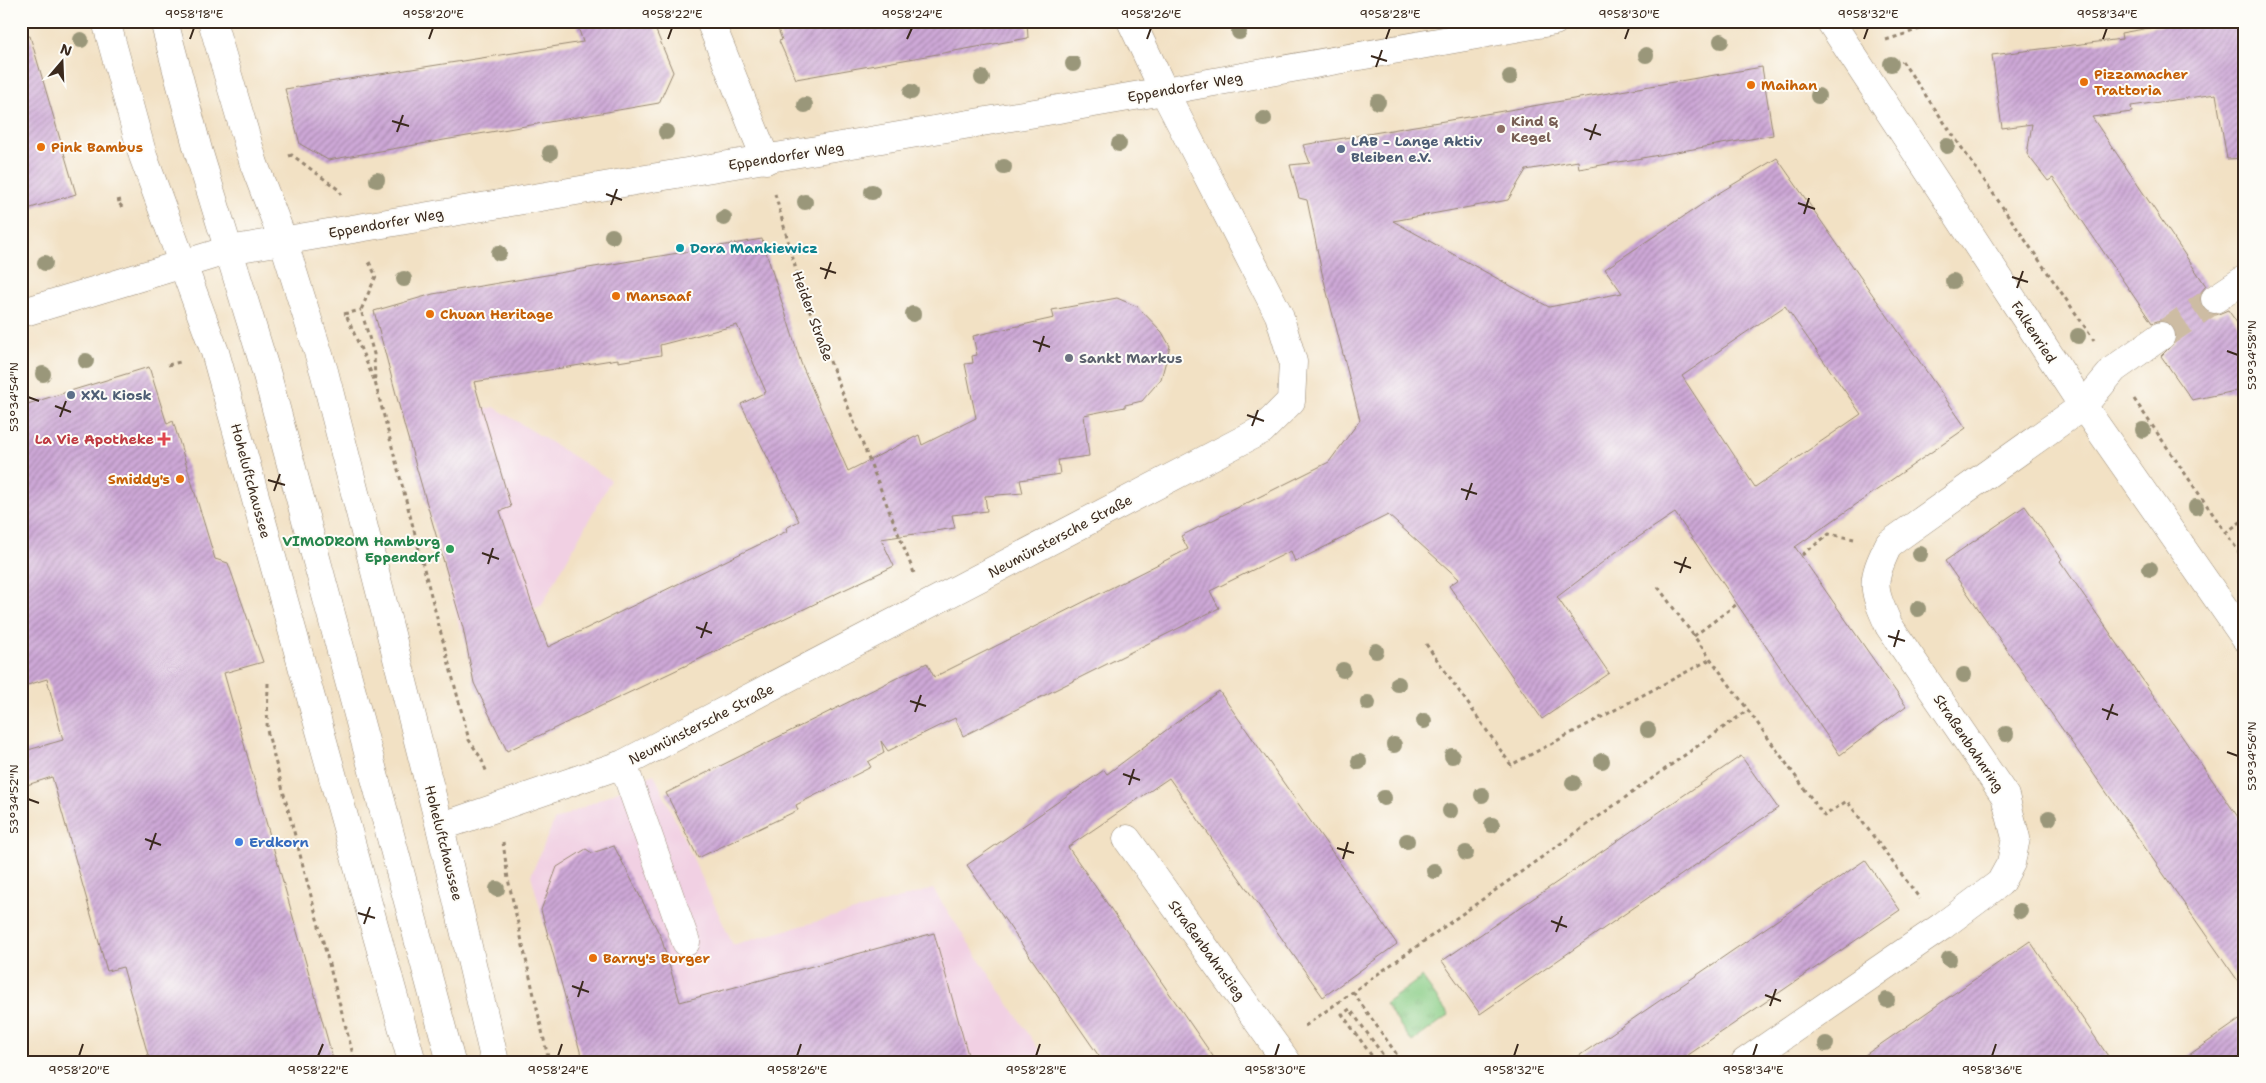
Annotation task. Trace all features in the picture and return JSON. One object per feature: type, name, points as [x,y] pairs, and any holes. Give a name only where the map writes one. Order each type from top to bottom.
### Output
[{"type":"street","name":"Hoheluftchaussee","points":[[106,21],[143,156],[215,352],[412,1062]]},
{"type":"street","points":[[164,21],[228,250],[269,385],[451,1062]]},
{"type":"street","name":"Hoheluftchaussee","points":[[212,21],[254,164],[283,240],[324,370],[440,827],[495,1062]]},
{"type":"street","points":[[710,21],[766,160]]},
{"type":"street","name":"Neumünstersche Straße","points":[[440,827],[623,764],[1262,430],[1291,401],[1293,362],[1279,315],[1164,91],[1131,21]]},
{"type":"street","name":"Eppendorfer Weg","points":[[21,313],[182,262],[228,250],[766,160],[1556,21]]},
{"type":"street","name":"Falkenried","points":[[1830,21],[2083,406],[2245,638]]},
{"type":"street","points":[[2215,299],[2245,279]]},
{"type":"street","name":"Straßenbahnring","points":[[1745,1062],[1941,927],[2000,882],[2011,862],[2016,838],[2005,796],[1889,626],[1875,594],[1877,568],[1889,544],[2083,406],[2114,369],[2161,336]]},
{"type":"street","points":[[623,764],[686,942]]},
{"type":"street","name":"Straßenbahnstieg","points":[[1126,839],[1287,1062]]},
{"type":"path","points":[[1882,42],[1945,21]]},
{"type":"path","points":[[1888,40],[1893,48]]},
{"type":"path","points":[[1899,56],[2245,560]]},
{"type":"path","name":"Heider Straße","points":[[766,160],[802,291],[928,606]]},
{"type":"path","points":[[375,382],[470,740],[481,758],[489,781]]},
{"type":"path","points":[[2225,533],[2245,519]]},
{"type":"path","points":[[1802,556],[1829,534],[1889,544]]},
{"type":"path","points":[[1658,587],[1824,816],[1847,801],[1941,927]]},
{"type":"path","points":[[1694,636],[1737,604]]},
{"type":"path","points":[[1426,644],[1511,766],[1711,659]]},
{"type":"path","points":[[269,680],[266,689],[267,730],[355,1062]]},
{"type":"path","points":[[1327,1011],[1748,710]]},
{"type":"path","points":[[502,839],[508,879],[548,1062]]},
{"type":"path","points":[[1353,992],[1402,1062]]},
{"type":"path","points":[[1376,1062],[1342,1014],[1350,1009],[1388,1062]]},
{"type":"shaded area","points":[[494,407],[611,480],[541,606],[460,629],[411,425]]},
{"type":"shaded area","points":[[654,774],[733,945],[933,889],[1047,1062],[582,1062],[531,875],[554,821]]},
{"type":"green space","points":[[1422,977],[1449,1015],[1412,1042],[1385,1004]]},
{"type":"building","points":[[576,21],[652,21],[673,72],[659,103],[328,160],[300,144],[285,89],[583,42]]},
{"type":"building","points":[[775,21],[1027,21],[1028,38],[796,79],[779,41],[782,40]]},
{"type":"building","points":[[2188,21],[2245,21],[2245,158],[2227,159],[2216,94],[2131,106],[2132,112],[2092,117],[2206,286],[2201,292],[2199,300],[2202,308],[2208,313],[2216,315],[2228,310],[2245,334],[2245,389],[2192,400],[2161,356],[2175,342],[2176,334],[2173,327],[2168,322],[2160,320],[2152,323],[2053,178],[2048,181],[2027,154],[2032,124],[2002,128],[1992,55],[2122,39],[2121,33]]},
{"type":"building","points":[[30,36],[76,194],[21,211],[21,37]]},
{"type":"building","points":[[1762,67],[1773,135],[1579,169],[1578,161],[1526,170],[1508,200],[1393,221],[1549,307],[1622,293],[1605,269],[1719,193],[1777,158],[1966,428],[1795,547],[1906,706],[1840,755],[1675,513],[1616,552],[1557,597],[1609,673],[1542,719],[1449,586],[1459,579],[1388,515],[1295,562],[1291,551],[1210,591],[1219,608],[963,736],[955,718],[888,751],[881,741],[884,753],[868,762],[871,767],[796,805],[798,810],[698,858],[666,793],[927,663],[934,677],[1188,549],[1181,536],[1329,462],[1360,420],[1322,273],[1307,200],[1299,198],[1290,165],[1310,163],[1303,145]],"holes":[[[1785,306],[1861,414],[1755,487],[1682,376]]]},
{"type":"building","points":[[762,239],[801,363],[848,471],[919,435],[922,445],[976,418],[965,364],[973,363],[972,356],[977,355],[973,336],[1054,318],[1052,310],[1117,298],[1138,307],[1162,332],[1170,346],[1161,379],[1142,401],[1125,405],[1125,407],[1084,415],[1089,456],[1058,460],[1060,474],[1020,480],[1023,493],[985,496],[987,511],[952,515],[955,528],[881,539],[894,566],[507,751],[474,683],[463,628],[405,428],[374,311],[433,294]],"holes":[[[737,325],[766,392],[741,404],[799,521],[786,528],[787,531],[548,647],[500,511],[511,507],[474,382],[618,359],[618,362],[661,355],[660,345]]]},
{"type":"building","points":[[149,367],[167,424],[173,421],[215,559],[228,563],[263,662],[224,673],[334,1062],[150,1062],[123,967],[107,971],[52,777],[27,785],[21,765],[21,752],[63,740],[47,679],[21,687],[21,406]]},
{"type":"building","points":[[2025,506],[2062,559],[2060,561],[2245,827],[2245,991],[1945,561]]},
{"type":"building","points":[[1219,691],[1397,944],[1323,997],[1169,778],[1068,847],[1217,1062],[1103,1062],[967,865],[1104,770],[1107,774]]},
{"type":"building","points":[[1741,756],[1778,808],[1480,1014],[1442,961]]},
{"type":"building","points":[[614,846],[661,937],[680,1002],[934,933],[970,1062],[583,1062],[541,910],[557,867],[586,849],[592,853]]},
{"type":"building","points":[[1865,860],[1900,910],[1678,1062],[1570,1062]]},
{"type":"building","points":[[2030,941],[2112,1062],[1855,1062],[1926,1013]]},
{"type":"building","points":[[2245,1016],[2245,1062],[2179,1062]]},
{"type":"tunnel","points":[[2161,336],[2215,299]]},
{"type":"place","name":"Pizzamacher Trattoria","points":[[2084,82]]},
{"type":"place","name":"Maihan","points":[[1751,85]]},
{"type":"place","name":"Kind & Kegel","points":[[1501,129]]},
{"type":"place","name":"Pink Bambus","points":[[41,147]]},
{"type":"place","name":"LAB - Lange Aktiv Bleiben e.V.","points":[[1341,149]]},
{"type":"place","name":"Dora Mankiewicz","points":[[680,248]]},
{"type":"place","name":"Mansaaf","points":[[616,296]]},
{"type":"place","name":"Chuan Heritage","points":[[430,314]]},
{"type":"place","name":"Sankt Markus","points":[[1069,358]]},
{"type":"place","name":"XXL Kiosk","points":[[71,395]]},
{"type":"place","name":"La Vie Apotheke","points":[[164,439]]},
{"type":"place","name":"Smiddy's","points":[[180,479]]},
{"type":"place","name":"VIMODROM Hamburg Eppendorf","points":[[450,549]]},
{"type":"place","name":"Erdkorn","points":[[239,842]]},
{"type":"place","name":"Barny's Burger","points":[[593,958]]}]
